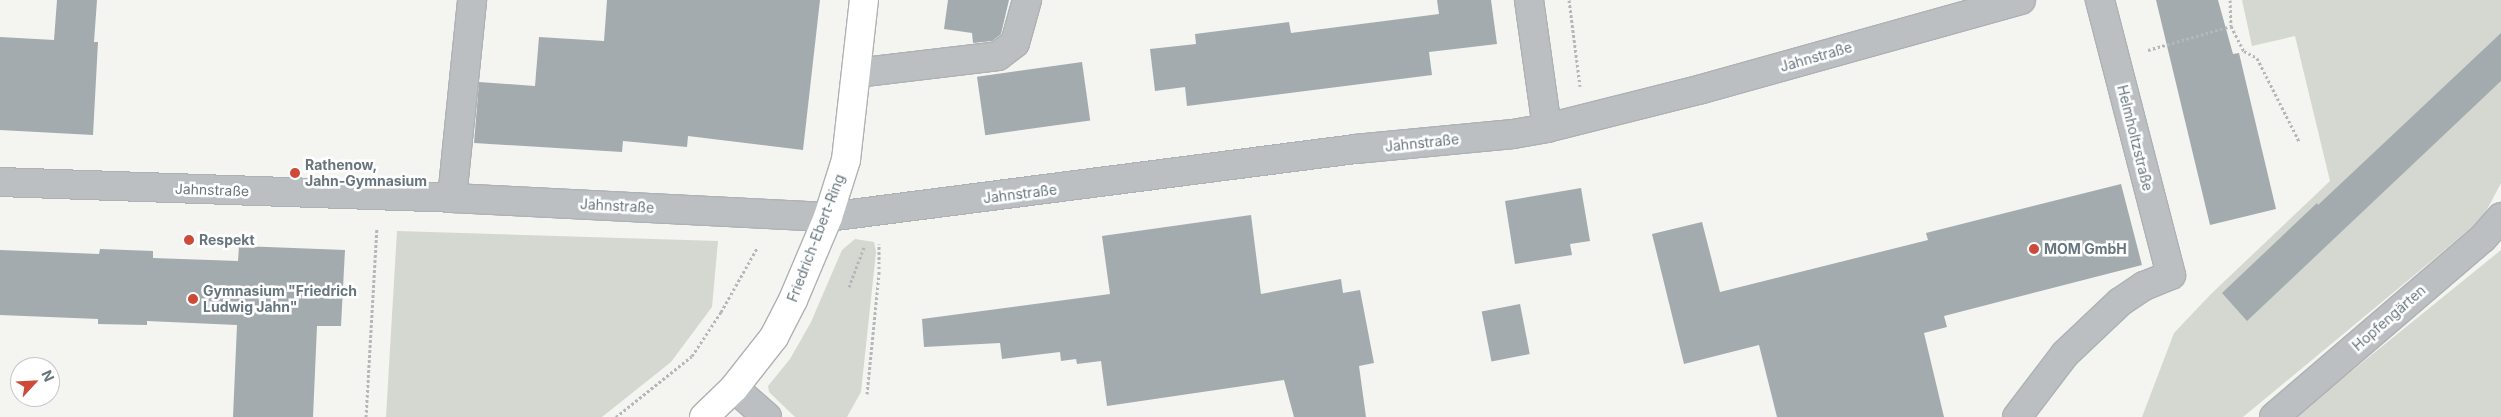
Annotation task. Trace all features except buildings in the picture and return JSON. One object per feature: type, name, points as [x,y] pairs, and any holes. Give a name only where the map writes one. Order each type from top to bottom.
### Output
[{"type":"main road","name":"Friedrich-Ebert-Ring","points":[[704,417],[734,388],[777,331],[793,300],[828,217],[846,160],[864,0]]},
{"type":"street","points":[[452,198],[472,0]]},
{"type":"street","points":[[856,73],[998,56],[1015,43],[1027,0]]},
{"type":"street","points":[[1529,0],[1547,128]]},
{"type":"street","name":"Jahnstraße","points":[[0,182],[452,198],[778,212],[828,217],[1355,150],[1513,134],[1547,128],[1585,120],[2021,0]]},
{"type":"street","name":"Helmholtzstraße","points":[[2017,417],[2065,354],[2120,302],[2144,286],[2171,275],[2100,0]]},
{"type":"street","name":"Hopfengärten","points":[[2274,417],[2475,244],[2501,217]]},
{"type":"street","points":[[734,388],[766,417]]},
{"type":"path","points":[[1569,0],[1585,120]]},
{"type":"path","points":[[2230,0],[2231,26],[2244,51],[2257,58],[2299,141]]},
{"type":"path","points":[[2143,51],[2231,26]]},
{"type":"path","points":[[616,417],[692,356],[721,312],[778,212]]},
{"type":"path","points":[[849,287],[864,249],[871,212]]},
{"type":"path","points":[[867,394],[879,267],[879,241],[871,212]]},
{"type":"path","points":[[366,417],[377,230]]},
{"type":"shaded area","points":[[2242,0],[2501,0],[2501,183],[2482,219],[2243,417],[2142,417],[2174,333],[2211,294],[2330,181],[2295,36],[2252,46]]},
{"type":"shaded area","points":[[397,231],[718,241],[712,307],[671,362],[602,417],[386,417]]},
{"type":"shaded area","points":[[855,239],[874,242],[876,252],[861,392],[847,417],[795,417],[769,392],[768,386],[790,359],[811,322],[842,250]]},
{"type":"shaded area","points":[[2501,250],[2501,417],[2295,417]]},
{"type":"place","name":"Rathenow, Jahn-Gymnasium","points":[[295,173]]},
{"type":"place","name":"Respekt","points":[[189,240]]},
{"type":"place","name":"MOM GmbH","points":[[2034,249]]},
{"type":"place","name":"Gymnasium \"Friedrich Ludwig Jahn\"","points":[[193,299]]}]
